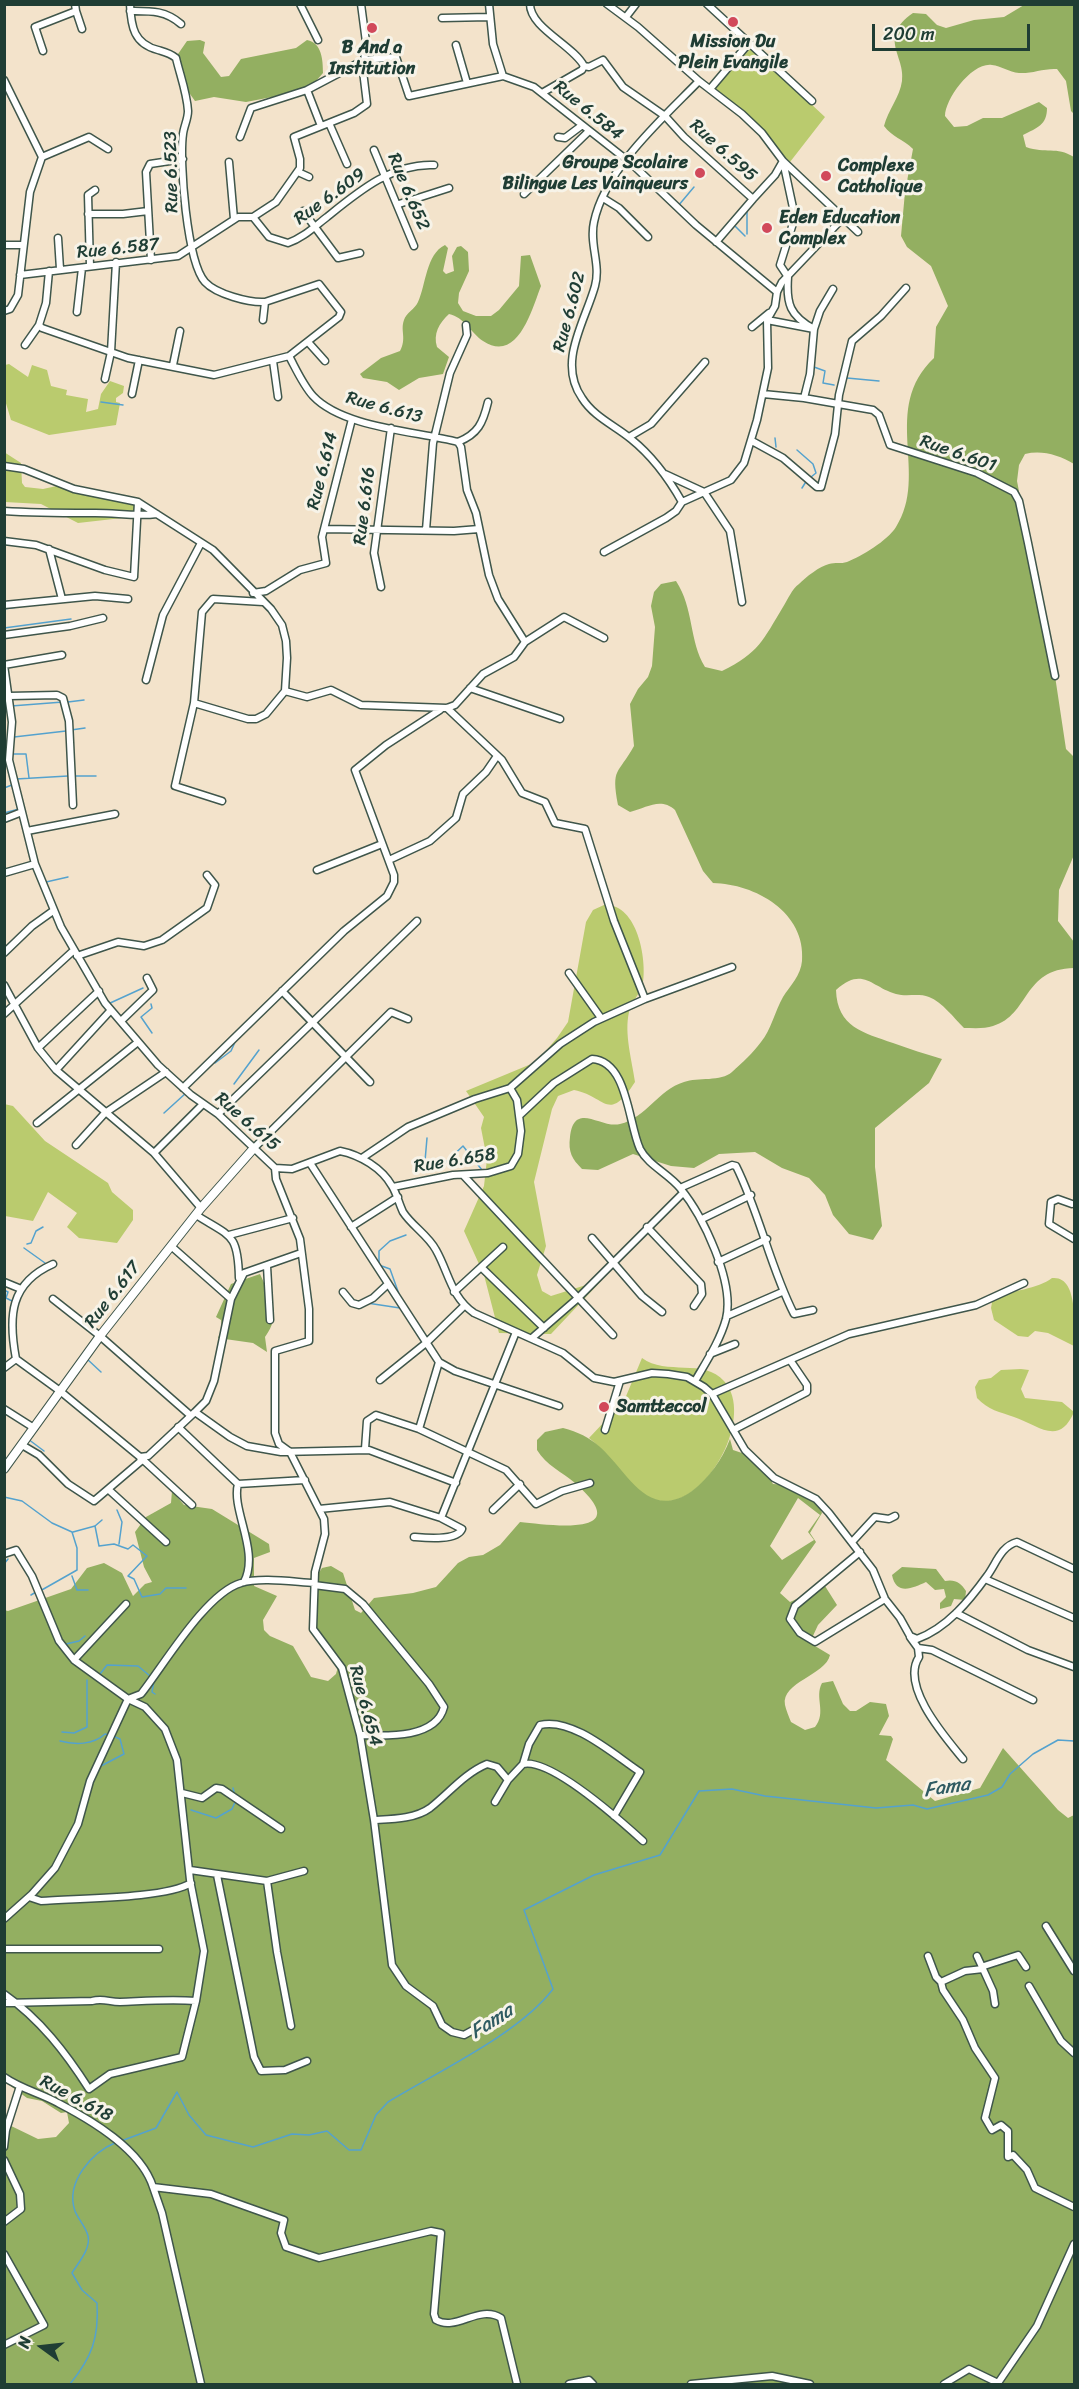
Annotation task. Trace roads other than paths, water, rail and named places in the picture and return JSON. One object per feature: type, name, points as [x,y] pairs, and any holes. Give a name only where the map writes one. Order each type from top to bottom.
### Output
[{"type":"street","points":[[300,4],[318,40]]},
{"type":"street","points":[[309,177],[298,172],[300,159],[293,138],[358,112],[367,105],[364,60],[366,42],[361,4]]},
{"type":"street","points":[[489,4],[493,44],[502,76]]},
{"type":"street","points":[[530,4],[534,19],[577,56],[584,66],[582,70],[542,93]]},
{"type":"street","points":[[607,4],[626,17],[762,133],[783,162],[858,232]]},
{"type":"street","points":[[626,17],[636,4]]},
{"type":"street","points":[[707,4],[812,101]]},
{"type":"street","points":[[43,51],[35,27],[76,8],[82,29]]},
{"type":"street","points":[[130,8],[156,11],[172,17],[181,24]]},
{"type":"street","name":"Rue 6.523","points":[[130,8],[133,32],[140,42],[176,58],[188,113],[183,134],[183,159],[191,249],[206,283],[222,292],[265,302]]},
{"type":"street","points":[[441,18],[489,17]]},
{"type":"street","points":[[710,89],[749,43]]},
{"type":"street","points":[[456,45],[467,82]]},
{"type":"street","name":"Rue 6.584","points":[[364,60],[396,57],[409,96],[502,76],[534,87],[626,160],[716,242],[777,292]]},
{"type":"street","points":[[240,137],[251,108],[308,90],[364,60]]},
{"type":"street","name":"Rue 6.595","points":[[584,66],[589,68],[603,60],[622,87],[665,116],[753,199],[775,175],[783,162]]},
{"type":"street","points":[[4,80],[42,157],[30,192],[22,245],[18,296],[10,309],[4,311]]},
{"type":"street","name":"Rue 6.602","points":[[629,438],[586,404],[575,384],[571,354],[597,275],[594,223],[603,198],[626,160],[699,81]]},
{"type":"street","points":[[308,90],[321,126]]},
{"type":"street","points":[[329,123],[347,164]]},
{"type":"street","points":[[558,136],[565,138],[581,126]]},
{"type":"street","points":[[524,194],[588,132]]},
{"type":"street","points":[[42,157],[89,137],[108,149]]},
{"type":"street","name":"Rue 6.652","points":[[374,150],[399,204],[414,246]]},
{"type":"street","points":[[151,260],[146,172],[150,164],[183,159]]},
{"type":"street","points":[[229,162],[234,219]]},
{"type":"street","points":[[783,162],[795,217],[780,265],[788,277],[786,296],[790,307],[799,321],[814,329]]},
{"type":"street","name":"Rue 6.609","points":[[252,217],[270,237],[283,243],[299,238],[386,176],[405,166],[434,165]]},
{"type":"street","name":"Rue 6.587","points":[[20,275],[178,256],[234,219],[245,215],[252,217],[276,202],[298,172]]},
{"type":"street","points":[[399,204],[449,188]]},
{"type":"street","points":[[90,266],[88,195],[95,190]]},
{"type":"street","points":[[603,198],[619,208],[648,237]]},
{"type":"street","points":[[716,242],[753,199]]},
{"type":"street","points":[[303,210],[338,258],[360,253]]},
{"type":"street","points":[[88,214],[112,215],[148,211]]},
{"type":"street","points":[[604,552],[666,518],[676,511],[682,502],[731,480],[744,463],[752,441],[763,394],[768,368],[768,320],[775,306],[777,292],[843,218]]},
{"type":"street","points":[[58,238],[60,270]]},
{"type":"street","points":[[4,245],[22,245]]},
{"type":"street","points":[[105,379],[111,352],[116,262]]},
{"type":"street","points":[[77,312],[82,268]]},
{"type":"street","points":[[25,345],[39,325],[46,303],[49,271]]},
{"type":"street","points":[[39,325],[90,347],[139,360],[220,375],[289,356],[340,315],[332,299],[319,284],[265,302],[263,320]]},
{"type":"street","points":[[752,441],[783,458],[817,487],[821,487],[835,434],[838,404],[852,341],[881,316],[906,288]]},
{"type":"street","points":[[804,398],[810,374],[814,329],[820,311],[833,290]]},
{"type":"street","points":[[752,327],[775,306]]},
{"type":"street","points":[[768,320],[814,329]]},
{"type":"street","points":[[426,530],[431,457],[450,373],[467,335],[466,325]]},
{"type":"street","points":[[173,365],[180,331]]},
{"type":"street","points":[[308,342],[325,361]]},
{"type":"street","name":"Rue 6.613","points":[[289,356],[313,397],[323,405],[352,419],[458,442]]},
{"type":"street","points":[[132,394],[139,360]]},
{"type":"street","points":[[273,361],[278,397]]},
{"type":"street","points":[[682,502],[664,474],[629,438],[651,424],[705,362]]},
{"type":"street","name":"Rue 6.601","points":[[763,394],[804,398],[877,412],[888,441],[895,448],[977,473],[1014,492],[1019,501],[1055,676]]},
{"type":"street","points":[[488,402],[477,432],[458,442],[461,447],[467,490],[479,529],[489,575],[498,599],[525,642]]},
{"type":"street","name":"Rue 6.614","points":[[253,592],[266,591],[300,570],[326,563],[322,537],[326,529],[352,419]]},
{"type":"street","name":"Rue 6.616","points":[[381,586],[375,565],[376,531],[391,428]]},
{"type":"street","points":[[4,466],[24,469],[74,489],[138,501],[224,559],[253,592],[272,609],[282,626],[288,658],[285,691],[275,706],[256,719],[248,719],[194,703]]},
{"type":"street","points":[[664,474],[704,492],[730,531],[742,602]]},
{"type":"street","points":[[4,541],[49,549],[105,570],[134,577],[138,501]]},
{"type":"street","points":[[4,511],[48,514],[92,512],[136,516],[158,514]]},
{"type":"street","points":[[326,529],[376,531],[479,529]]},
{"type":"street","points":[[146,680],[163,615],[201,543]]},
{"type":"street","points":[[49,549],[62,599]]},
{"type":"street","points":[[4,605],[95,596],[128,599]]},
{"type":"street","points":[[222,801],[175,786],[194,703],[202,612],[206,604],[213,599],[263,602]]},
{"type":"street","points":[[183,1088],[344,931],[387,896],[394,882],[389,860],[355,770],[386,745],[443,709],[455,705],[483,674],[514,657],[525,642],[564,617],[604,638]]},
{"type":"street","points":[[4,634],[70,626],[103,618]]},
{"type":"street","points":[[4,665],[62,655]]},
{"type":"street","name":"Rue 6.615","points":[[4,665],[12,722],[8,772],[22,812],[35,864],[53,910],[75,954],[111,1011],[166,1072],[218,1114],[275,1168],[292,1169],[340,1151],[362,1158]]},
{"type":"street","points":[[470,688],[560,719]]},
{"type":"street","points":[[285,691],[307,697],[331,690],[362,705],[443,709],[497,756],[522,793],[545,802],[555,823],[585,829],[614,921],[645,999]]},
{"type":"street","points":[[9,696],[57,694],[63,698],[69,721],[73,805]]},
{"type":"street","points":[[4,723],[12,722]]},
{"type":"street","points":[[389,860],[430,841],[456,818],[463,794],[486,772],[497,756]]},
{"type":"street","points":[[4,819],[22,812]]},
{"type":"street","points":[[27,831],[115,814]]},
{"type":"street","points":[[317,870],[382,844]]},
{"type":"street","points":[[4,873],[35,864]]},
{"type":"street","points":[[4,1014],[75,954],[118,942],[144,946],[162,940],[209,905],[215,885],[207,875]]},
{"type":"street","points":[[4,953],[32,926],[53,910]]},
{"type":"street","points":[[218,1114],[417,921]]},
{"type":"street","points":[[732,967],[601,1018],[545,1054],[510,1088],[468,1101],[408,1127],[362,1158],[381,1172],[393,1187],[404,1213],[429,1239],[454,1292],[464,1306],[563,1353],[594,1378],[620,1381],[652,1373],[687,1377],[712,1394],[742,1447],[769,1473],[816,1499],[873,1570],[885,1599],[900,1617],[918,1648],[919,1657],[914,1664],[916,1691],[963,1759]]},
{"type":"street","points":[[569,973],[601,1018]]},
{"type":"street","points":[[121,1021],[153,990],[147,978]]},
{"type":"street","points":[[4,985],[38,1048],[56,1071],[154,1153],[199,1211],[229,1235],[238,1249],[239,1278],[231,1299],[214,1381],[206,1401],[148,1456],[140,1457]]},
{"type":"street","points":[[282,991],[370,1082]]},
{"type":"street","points":[[38,1048],[99,992]]},
{"type":"street","points":[[56,1071],[111,1011]]},
{"type":"street","points":[[254,1148],[391,1012],[408,1019]]},
{"type":"street","points":[[38,1123],[77,1089],[138,1042]]},
{"type":"street","points":[[520,1115],[554,1083],[575,1067],[592,1059],[604,1061],[619,1076],[640,1148],[682,1190],[702,1219],[724,1284],[727,1316],[696,1381]]},
{"type":"street","points":[[76,1145],[105,1113],[166,1072]]},
{"type":"street","name":"Rue 6.658","points":[[393,1187],[463,1174],[488,1173],[511,1166],[518,1154],[521,1142],[517,1100],[510,1088]]},
{"type":"street","points":[[154,1153],[203,1104]]},
{"type":"street","name":"Rue 6.617","points":[[4,1469],[99,1336],[199,1211],[254,1148]]},
{"type":"street","points":[[310,1163],[439,1362],[455,1371],[560,1406]]},
{"type":"street","points":[[532,1338],[578,1298],[682,1190],[734,1165],[751,1195],[767,1239],[782,1292],[794,1314],[813,1310]]},
{"type":"street","name":"Rue 6.654","points":[[275,1168],[276,1179],[299,1233],[309,1309],[309,1341],[275,1351],[275,1433],[279,1444],[290,1452],[305,1480],[326,1529],[316,1566],[313,1631],[342,1668],[360,1735],[374,1820],[392,1965],[406,1986],[433,2006],[442,2025],[452,2032],[464,2035],[486,2023]]},
{"type":"street","points":[[463,1174],[613,1335]]},
{"type":"street","points":[[702,1219],[751,1195]]},
{"type":"street","points":[[351,1227],[398,1197]]},
{"type":"street","points":[[1072,1204],[1058,1199],[1051,1202],[1049,1224],[1074,1239]]},
{"type":"street","points":[[229,1235],[293,1218]]},
{"type":"street","points":[[646,1227],[701,1284],[702,1294],[694,1305]]},
{"type":"street","points":[[592,1238],[642,1296],[662,1312]]},
{"type":"street","points":[[718,1262],[767,1239]]},
{"type":"street","points":[[171,1246],[231,1299]]},
{"type":"street","points":[[454,1292],[483,1269],[503,1247]]},
{"type":"street","points":[[239,1278],[247,1271],[302,1253]]},
{"type":"street","points":[[53,1264],[24,1282],[21,1289],[14,1309],[12,1336],[16,1359],[60,1390],[140,1457],[192,1505]]},
{"type":"street","points":[[267,1266],[270,1320]]},
{"type":"street","points":[[483,1269],[544,1328]]},
{"type":"street","points":[[4,1282],[21,1289]]},
{"type":"street","points":[[712,1394],[849,1334],[975,1305],[1024,1283]]},
{"type":"street","points":[[343,1292],[352,1303],[359,1305],[373,1298],[388,1284]]},
{"type":"street","points":[[727,1316],[782,1292]]},
{"type":"street","points":[[53,1299],[193,1413],[247,1446],[290,1452],[365,1449],[456,1483]]},
{"type":"street","points":[[380,1380],[426,1343],[464,1306]]},
{"type":"street","points":[[441,1518],[516,1332]]},
{"type":"street","points":[[4,1333],[12,1336]]},
{"type":"street","points":[[710,1355],[735,1344]]},
{"type":"street","points":[[4,1368],[16,1359]]},
{"type":"street","points":[[733,1430],[807,1392],[807,1385],[790,1360]]},
{"type":"street","points":[[419,1429],[439,1362]]},
{"type":"street","points":[[605,1430],[620,1381]]},
{"type":"street","points":[[4,1409],[34,1428]]},
{"type":"street","points":[[365,1449],[367,1421],[372,1416],[419,1429],[506,1470],[536,1504],[562,1491],[590,1483]]},
{"type":"street","points":[[178,1427],[238,1484],[305,1480]]},
{"type":"street","points":[[22,1445],[39,1455],[68,1485],[94,1501],[128,1474],[141,1461],[140,1457]]},
{"type":"street","points":[[238,1484],[235,1494],[245,1523],[248,1550],[248,1574],[244,1582]]},
{"type":"street","points":[[493,1510],[520,1484]]},
{"type":"street","points":[[109,1490],[166,1542]]},
{"type":"street","points":[[319,1509],[390,1502],[441,1518],[461,1527],[462,1532],[428,1539],[414,1537]]},
{"type":"street","points":[[852,1542],[875,1517],[889,1519],[895,1516]]},
{"type":"street","points":[[910,1636],[917,1639],[927,1635],[956,1613],[985,1579],[1007,1546],[1017,1542],[1074,1569]]},
{"type":"street","points":[[4,1554],[16,1550],[32,1576],[59,1641],[74,1660],[128,1699],[145,1707],[165,1729],[177,1760],[191,1883],[204,1951],[196,2001],[182,2057],[110,2074],[89,2089],[64,2052],[16,2002],[4,1994]]},
{"type":"street","points":[[860,1552],[795,1606],[790,1619],[800,1633],[815,1642],[885,1599]]},
{"type":"street","points":[[985,1579],[1074,1618]]},
{"type":"street","points":[[4,1919],[29,1897],[55,1868],[78,1824],[90,1780],[128,1699],[141,1694],[212,1602],[232,1586],[244,1582],[314,1584],[345,1589],[363,1604],[429,1684],[444,1707],[442,1715],[429,1726],[409,1734],[360,1735]]},
{"type":"street","points":[[74,1660],[126,1604]]},
{"type":"street","points":[[956,1613],[1028,1650],[1074,1667]]},
{"type":"street","points":[[918,1648],[932,1650],[1033,1700]]},
{"type":"street","points":[[495,1802],[508,1780],[523,1764],[529,1744],[540,1725],[551,1722],[567,1725],[640,1772],[614,1816]]},
{"type":"street","points":[[374,1820],[404,1818],[429,1809],[446,1792],[488,1764],[497,1767],[508,1780]]},
{"type":"street","points":[[523,1764],[546,1768],[562,1777],[643,1841]]},
{"type":"street","points":[[182,1794],[202,1798],[216,1788],[222,1789],[281,1829]]},
{"type":"street","points":[[190,1870],[267,1881],[304,1871]]},
{"type":"street","points":[[217,1875],[254,2057],[261,2071],[285,2070],[307,2061]]},
{"type":"street","points":[[267,1881],[291,2026]]},
{"type":"street","points":[[29,1897],[41,1901],[157,1893],[182,1889],[191,1883]]},
{"type":"street","points":[[1046,1926],[1074,1971]]},
{"type":"street","points":[[4,1949],[159,1949]]},
{"type":"street","points":[[941,1982],[965,1971],[983,1970],[994,1962],[1018,1955],[1026,1967]]},
{"type":"street","points":[[928,1956],[943,1990],[963,2020],[975,2048],[995,2078],[985,2118],[992,2130],[1001,2125],[1008,2131],[1008,2157],[1013,2155],[1027,2170],[1035,2188],[1074,2206]]},
{"type":"street","points":[[977,1956],[993,1991],[995,2004]]},
{"type":"street","points":[[1029,1986],[1061,2042],[1074,2053]]},
{"type":"street","points":[[4,2003],[92,2001],[103,1998],[116,2002],[165,1999],[196,2001]]},
{"type":"street","name":"Rue 6.618","points":[[4,2077],[58,2102],[106,2132],[129,2152],[153,2187],[162,2213],[201,2385]]},
{"type":"street","points":[[4,2147],[6,2130],[20,2086]]},
{"type":"street","points":[[4,2160],[20,2194],[21,2209],[4,2222]]},
{"type":"street","points":[[153,2187],[211,2194],[284,2220],[281,2234],[286,2247],[319,2258],[431,2232],[441,2233],[436,2320],[449,2323],[487,2313],[501,2318],[517,2385]]},
{"type":"street","points":[[944,2385],[969,2369],[998,2383],[1037,2326],[1074,2244]]},
{"type":"street","points":[[4,2254],[44,2325],[4,2345]]},
{"type":"street","points":[[691,2385],[772,2376],[810,2385]]},
{"type":"street","points":[[569,2385],[589,2380],[594,2385]]},
{"type":"waterway","points":[[678,206],[694,187]]},
{"type":"waterway","points":[[747,211],[747,234]]},
{"type":"waterway","points":[[733,224],[745,236]]},
{"type":"waterway","points":[[814,367],[825,371],[823,383],[834,385]]},
{"type":"waterway","points":[[847,378],[879,381]]},
{"type":"waterway","points":[[101,402],[123,405]]},
{"type":"waterway","points":[[775,438],[776,447]]},
{"type":"waterway","points":[[797,450],[813,464],[816,473],[811,477]]},
{"type":"waterway","points":[[802,488],[807,480]]},
{"type":"waterway","points":[[4,609],[24,606]]},
{"type":"waterway","points":[[4,628],[71,619]]},
{"type":"waterway","points":[[68,702],[84,700]]},
{"type":"waterway","points":[[11,706],[63,702]]},
{"type":"waterway","points":[[71,730],[85,728]]},
{"type":"waterway","points":[[14,737],[66,731]]},
{"type":"waterway","points":[[11,754],[26,754],[29,778]]},
{"type":"waterway","points":[[16,779],[68,776]]},
{"type":"waterway","points":[[73,776],[96,776]]},
{"type":"waterway","points":[[4,788],[12,785]]},
{"type":"waterway","points":[[4,813],[19,809]]},
{"type":"waterway","points":[[46,882],[68,877]]},
{"type":"waterway","points":[[108,1004],[143,988]]},
{"type":"waterway","points":[[151,1004],[152,1008],[141,1017],[152,1033]]},
{"type":"waterway","points":[[215,1063],[231,1051],[236,1040]]},
{"type":"waterway","points":[[234,1084],[259,1050]]},
{"type":"waterway","points":[[164,1113],[186,1093]]},
{"type":"waterway","points":[[427,1138],[423,1166],[445,1163],[463,1146],[482,1170]]},
{"type":"waterway","points":[[27,1244],[31,1243],[36,1231],[43,1227]]},
{"type":"waterway","points":[[400,1297],[390,1269],[379,1265],[379,1251],[390,1241],[406,1235]]},
{"type":"waterway","points":[[24,1248],[45,1263]]},
{"type":"waterway","points":[[4,1290],[8,1292],[6,1298],[14,1302]]},
{"type":"waterway","points":[[367,1303],[400,1308]]},
{"type":"waterway","points":[[87,1359],[101,1372]]},
{"type":"waterway","points":[[28,1439],[44,1451]]},
{"type":"waterway","points":[[4,1497],[22,1501],[52,1523],[72,1532],[77,1548],[77,1570],[40,1591]]},
{"type":"waterway","points":[[117,1510],[122,1522],[119,1544]]},
{"type":"waterway","points":[[73,1532],[95,1526],[102,1520]]},
{"type":"waterway","points":[[95,1526],[99,1546],[114,1544],[128,1549],[133,1545],[147,1556],[128,1576],[134,1579],[142,1597],[160,1594],[166,1588],[186,1588]]},
{"type":"waterway","points":[[4,1564],[8,1559]]},
{"type":"waterway","points":[[72,1576],[77,1590],[88,1590]]},
{"type":"waterway","points":[[31,1595],[36,1592]]},
{"type":"waterway","points":[[66,1644],[79,1641],[85,1636]]},
{"type":"waterway","points":[[100,1674],[107,1665],[138,1666],[150,1676]]},
{"type":"waterway","points":[[62,1732],[74,1733],[87,1727],[87,1680]]},
{"type":"waterway","points":[[154,1681],[152,1692],[155,1694]]},
{"type":"waterway","points":[[60,1741],[84,1743],[105,1734],[109,1735]]},
{"type":"waterway","points":[[99,1767],[124,1754],[120,1739],[113,1736]]},
{"type":"waterway","name":"Fama","points":[[121,2141],[156,2128],[177,2092],[189,2115],[206,2135],[253,2147],[292,2134],[309,2135],[327,2131],[349,2150],[361,2150],[376,2115],[388,2102],[499,2037],[538,2006],[553,1989],[524,1910],[594,1875],[660,1855],[699,1791],[732,1789],[765,1796],[876,1808],[913,1805],[927,1809],[988,1795],[1002,1787],[1010,1774],[1033,1754],[1058,1740],[1074,1741]]},
{"type":"waterway","points":[[233,1788],[235,1796]]},
{"type":"waterway","points":[[191,1810],[216,1818],[232,1809],[236,1800]]},
{"type":"waterway","name":"Fama","points":[[70,2384],[89,2356],[97,2327],[97,2303],[82,2290],[72,2273],[88,2246],[86,2229],[75,2211],[74,2189],[77,2179],[90,2161],[98,2153],[117,2142]]},
{"type":"place","name":"Mission Du Plein Evangile","points":[[733,22]]},
{"type":"place","name":"B And a Institution","points":[[372,28]]},
{"type":"place","name":"Groupe Scolaire Bilingue Les Vainqueurs","points":[[700,173]]},
{"type":"place","name":"Complexe Catholique","points":[[826,176]]},
{"type":"place","name":"Eden Education Complex","points":[[767,228]]},
{"type":"place","name":"Samtteccol","points":[[604,1407]]}]
